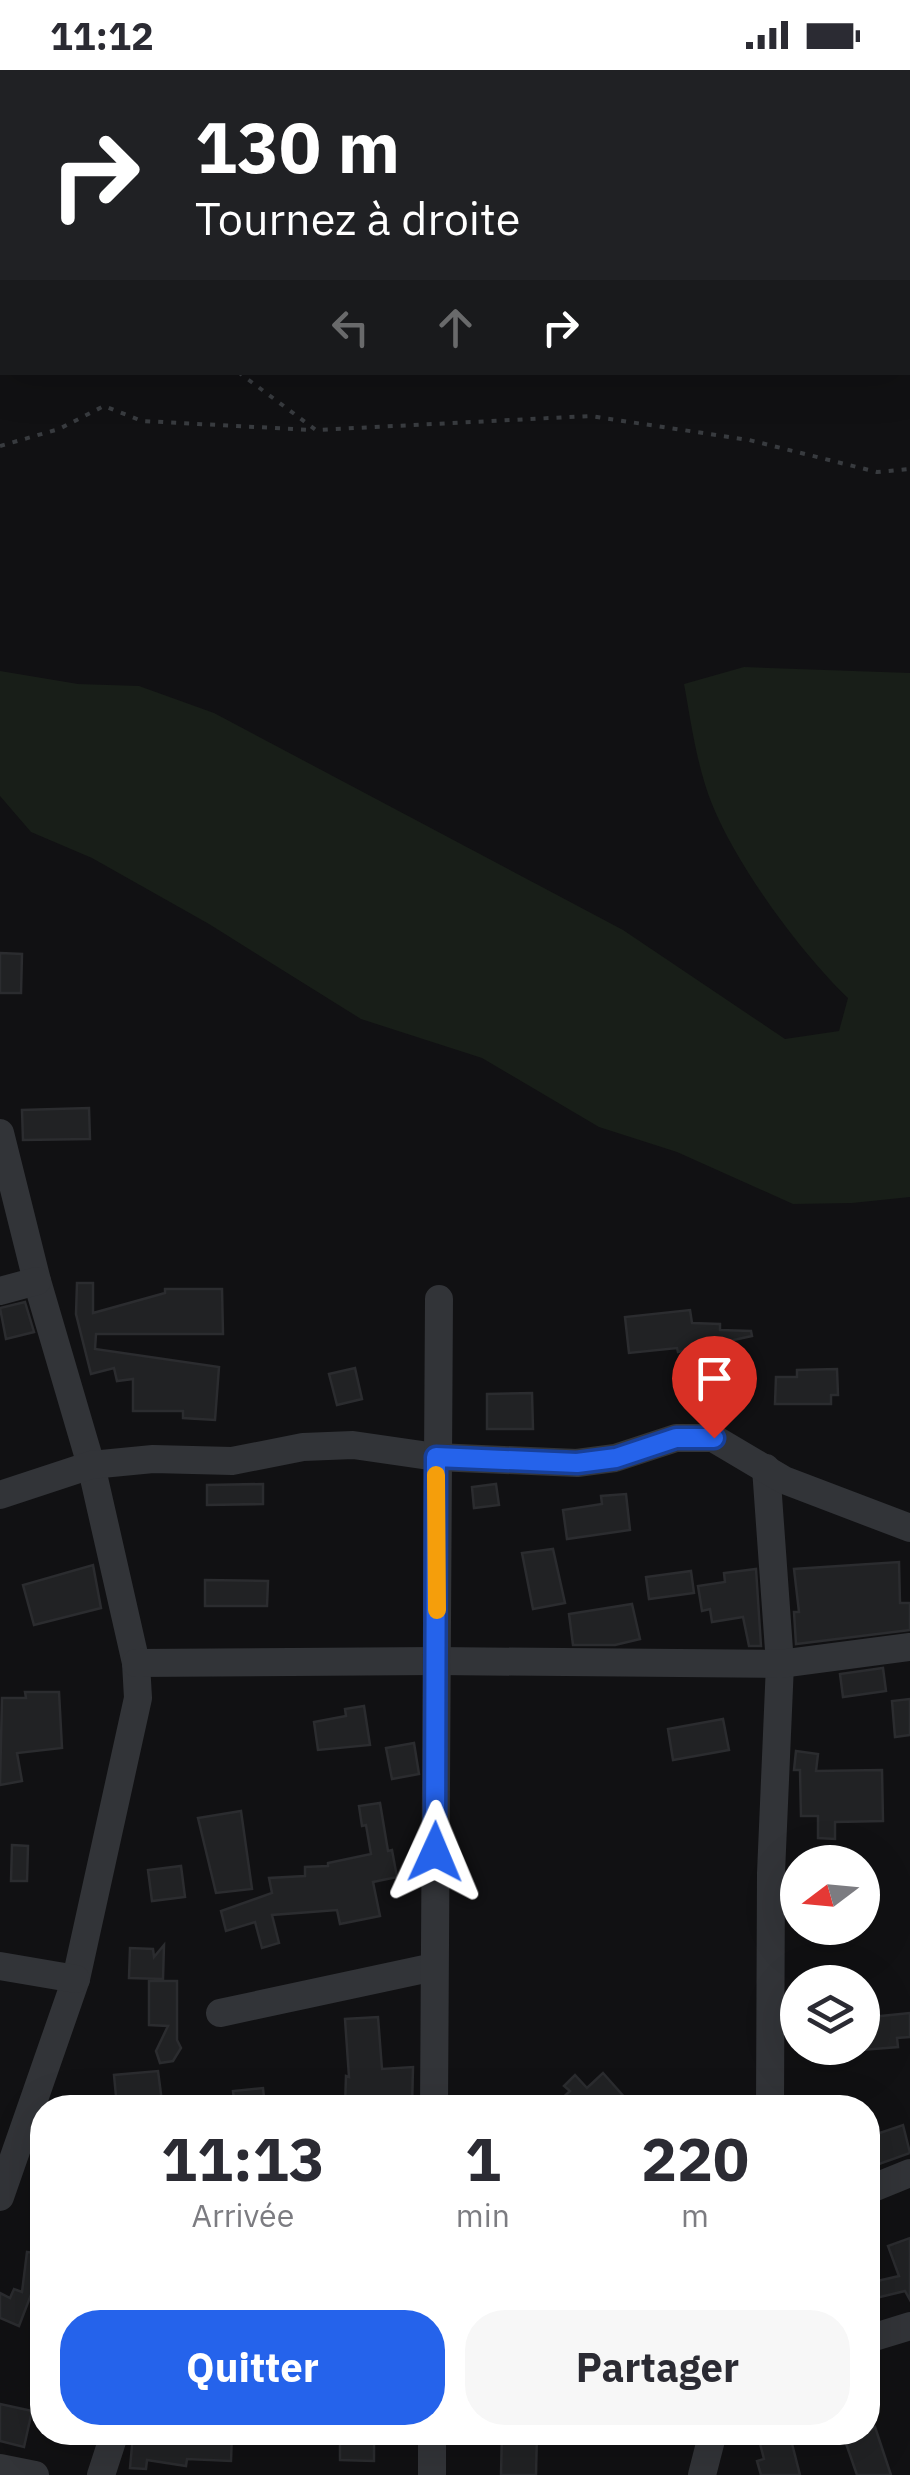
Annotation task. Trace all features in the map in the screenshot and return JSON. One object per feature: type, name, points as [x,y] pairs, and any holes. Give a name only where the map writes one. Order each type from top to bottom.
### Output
[{"type":"street","points":[[0,1133],[37,1282],[91,1465],[136,1663],[138,1698],[76,1979],[37,2095]]},
{"type":"street","points":[[0,1292],[37,1282]]},
{"type":"street","points":[[434,2095],[439,1299]]},
{"type":"street","points":[[0,1495],[91,1465],[153,1459],[232,1461],[303,1448],[353,1445],[436,1457],[577,1463],[616,1458],[676,1438],[714,1438],[784,1480],[910,1528]]},
{"type":"street","points":[[766,1468],[780,1664],[771,1873],[770,2095]]},
{"type":"street","points":[[136,1663],[780,1664],[910,1647]]},
{"type":"street","points":[[0,1966],[76,1979]]},
{"type":"street","points":[[220,2013],[434,1966]]},
{"type":"street","points":[[0,2197],[30,2116]]},
{"type":"street","points":[[880,2185],[910,2174]]},
{"type":"street","points":[[880,2336],[910,2326]]},
{"type":"street","points":[[101,2475],[110,2445]]},
{"type":"street","points":[[432,2445],[432,2475]]},
{"type":"street","points":[[702,2475],[710,2445]]},
{"type":"street","points":[[0,2468],[35,2475]]},
{"type":"path","points":[[242,375],[316,430]]},
{"type":"path","points":[[0,446],[59,429],[104,406],[142,421],[316,430],[590,416],[749,440],[877,472],[910,469]]},
{"type":"shaded area","points":[[744,667],[910,673],[910,1197],[793,1204],[677,1152],[599,1127],[482,1058],[361,1019],[209,924],[92,858],[31,832],[0,796],[0,671],[78,684],[139,686],[214,713],[623,930],[785,1039],[839,1031],[848,998],[790,933],[753,880],[723,828],[702,775],[684,684]]},
{"type":"building","points":[[0,953],[22,954],[21,993],[0,993]]},
{"type":"building","points":[[89,1108],[90,1139],[23,1140],[22,1110]]},
{"type":"building","points":[[77,1283],[93,1283],[93,1313],[165,1293],[165,1289],[222,1289],[223,1334],[96,1334],[95,1349],[219,1367],[215,1420],[183,1418],[183,1411],[133,1411],[133,1379],[117,1381],[114,1368],[91,1374],[76,1314]]},
{"type":"building","points":[[25,1302],[34,1332],[6,1339],[0,1308]]},
{"type":"building","points":[[690,1310],[692,1323],[720,1324],[720,1330],[751,1331],[752,1336],[678,1352],[677,1348],[629,1353],[625,1317]]},
{"type":"building","points":[[355,1368],[362,1399],[337,1405],[329,1374]]},
{"type":"building","points":[[837,1369],[838,1395],[831,1395],[831,1404],[775,1404],[776,1377],[797,1377],[797,1370]]},
{"type":"building","points":[[532,1393],[533,1429],[487,1429],[487,1394]]},
{"type":"building","points":[[263,1484],[263,1504],[207,1505],[207,1485]]},
{"type":"building","points":[[496,1484],[499,1505],[474,1508],[472,1487]]},
{"type":"building","points":[[626,1494],[630,1530],[567,1539],[563,1510],[602,1504],[601,1496]]},
{"type":"building","points":[[553,1549],[565,1603],[533,1609],[522,1553]]},
{"type":"building","points":[[899,1562],[900,1603],[910,1603],[910,1630],[796,1644],[794,1612],[799,1612],[794,1569]]},
{"type":"building","points":[[93,1565],[101,1608],[34,1625],[23,1585]]},
{"type":"building","points":[[756,1569],[761,1646],[749,1646],[743,1617],[712,1622],[710,1609],[702,1611],[698,1586],[725,1582],[724,1573]]},
{"type":"building","points":[[691,1571],[694,1593],[649,1599],[646,1577]]},
{"type":"building","points":[[205,1580],[268,1581],[267,1606],[205,1606]]},
{"type":"building","points":[[632,1604],[640,1639],[615,1645],[573,1645],[569,1614]]},
{"type":"building","points":[[883,1668],[886,1691],[843,1697],[840,1674]]},
{"type":"building","points":[[25,1692],[59,1692],[62,1748],[17,1753],[22,1781],[0,1785],[2,1698],[26,1698]]},
{"type":"building","points":[[910,1699],[910,1735],[895,1737],[892,1701]]},
{"type":"building","points":[[364,1706],[370,1745],[318,1750],[314,1722],[346,1716],[345,1709]]},
{"type":"building","points":[[723,1719],[729,1750],[673,1760],[668,1729]]},
{"type":"building","points":[[414,1743],[419,1774],[392,1779],[386,1748]]},
{"type":"building","points":[[796,1751],[818,1754],[816,1771],[882,1770],[883,1821],[835,1822],[835,1839],[818,1838],[818,1816],[801,1816],[800,1770],[794,1770]]},
{"type":"building","points":[[380,1803],[397,1877],[373,1882],[380,1916],[340,1924],[337,1910],[272,1915],[279,1943],[262,1948],[255,1922],[226,1931],[221,1911],[272,1893],[269,1878],[305,1876],[305,1867],[328,1866],[371,1854],[359,1806]]},
{"type":"building","points":[[241,1811],[252,1889],[216,1893],[198,1818]]},
{"type":"building","points":[[12,1845],[28,1846],[27,1881],[11,1881]]},
{"type":"building","points":[[181,1866],[185,1897],[152,1901],[148,1870]]},
{"type":"building","points":[[164,1945],[163,1979],[129,1978],[130,1948],[153,1949],[154,1957]]},
{"type":"building","points":[[149,1981],[177,1981],[177,2040],[181,2048],[173,2061],[160,2063],[156,2051],[168,2026],[149,2025]]},
{"type":"building","points":[[910,2013],[910,2037],[897,2038],[898,2047],[880,2048],[880,2016]]},
{"type":"building","points":[[378,2017],[382,2069],[413,2067],[412,2095],[345,2095],[346,2076],[349,2077],[345,2019]]},
{"type":"building","points":[[158,2071],[161,2095],[116,2095],[114,2075]]},
{"type":"building","points":[[603,2073],[622,2095],[566,2095],[570,2091],[564,2086],[575,2075],[587,2088]]},
{"type":"building","points":[[263,2088],[264,2095],[233,2095],[233,2091]]},
{"type":"building","points":[[903,2125],[910,2153],[880,2164],[880,2133]]},
{"type":"building","points":[[910,2238],[910,2300],[905,2291],[880,2297],[880,2280],[899,2276],[888,2246]]},
{"type":"building","points":[[27,2252],[30,2252],[30,2297],[19,2326],[0,2318],[0,2293],[10,2298],[14,2289],[22,2292]]},
{"type":"building","points":[[0,2404],[30,2411],[24,2447],[0,2441]]},
{"type":"building","points":[[880,2442],[891,2475],[857,2475],[847,2445]]},
{"type":"building","points":[[132,2445],[232,2445],[231,2461],[187,2459],[186,2466],[147,2460],[146,2469],[130,2468]]},
{"type":"building","points":[[340,2445],[374,2445],[374,2461],[340,2460]]},
{"type":"building","points":[[502,2445],[537,2445],[536,2475],[501,2475]]},
{"type":"building","points":[[760,2445],[792,2445],[800,2475],[761,2475],[757,2461],[764,2459]]},
{"type":"slow traffic","points":[[436,1475],[437,1610]]},
{"type":"route","points":[[435,1852],[436,1457],[577,1463],[616,1458],[676,1438],[714,1438]]}]
